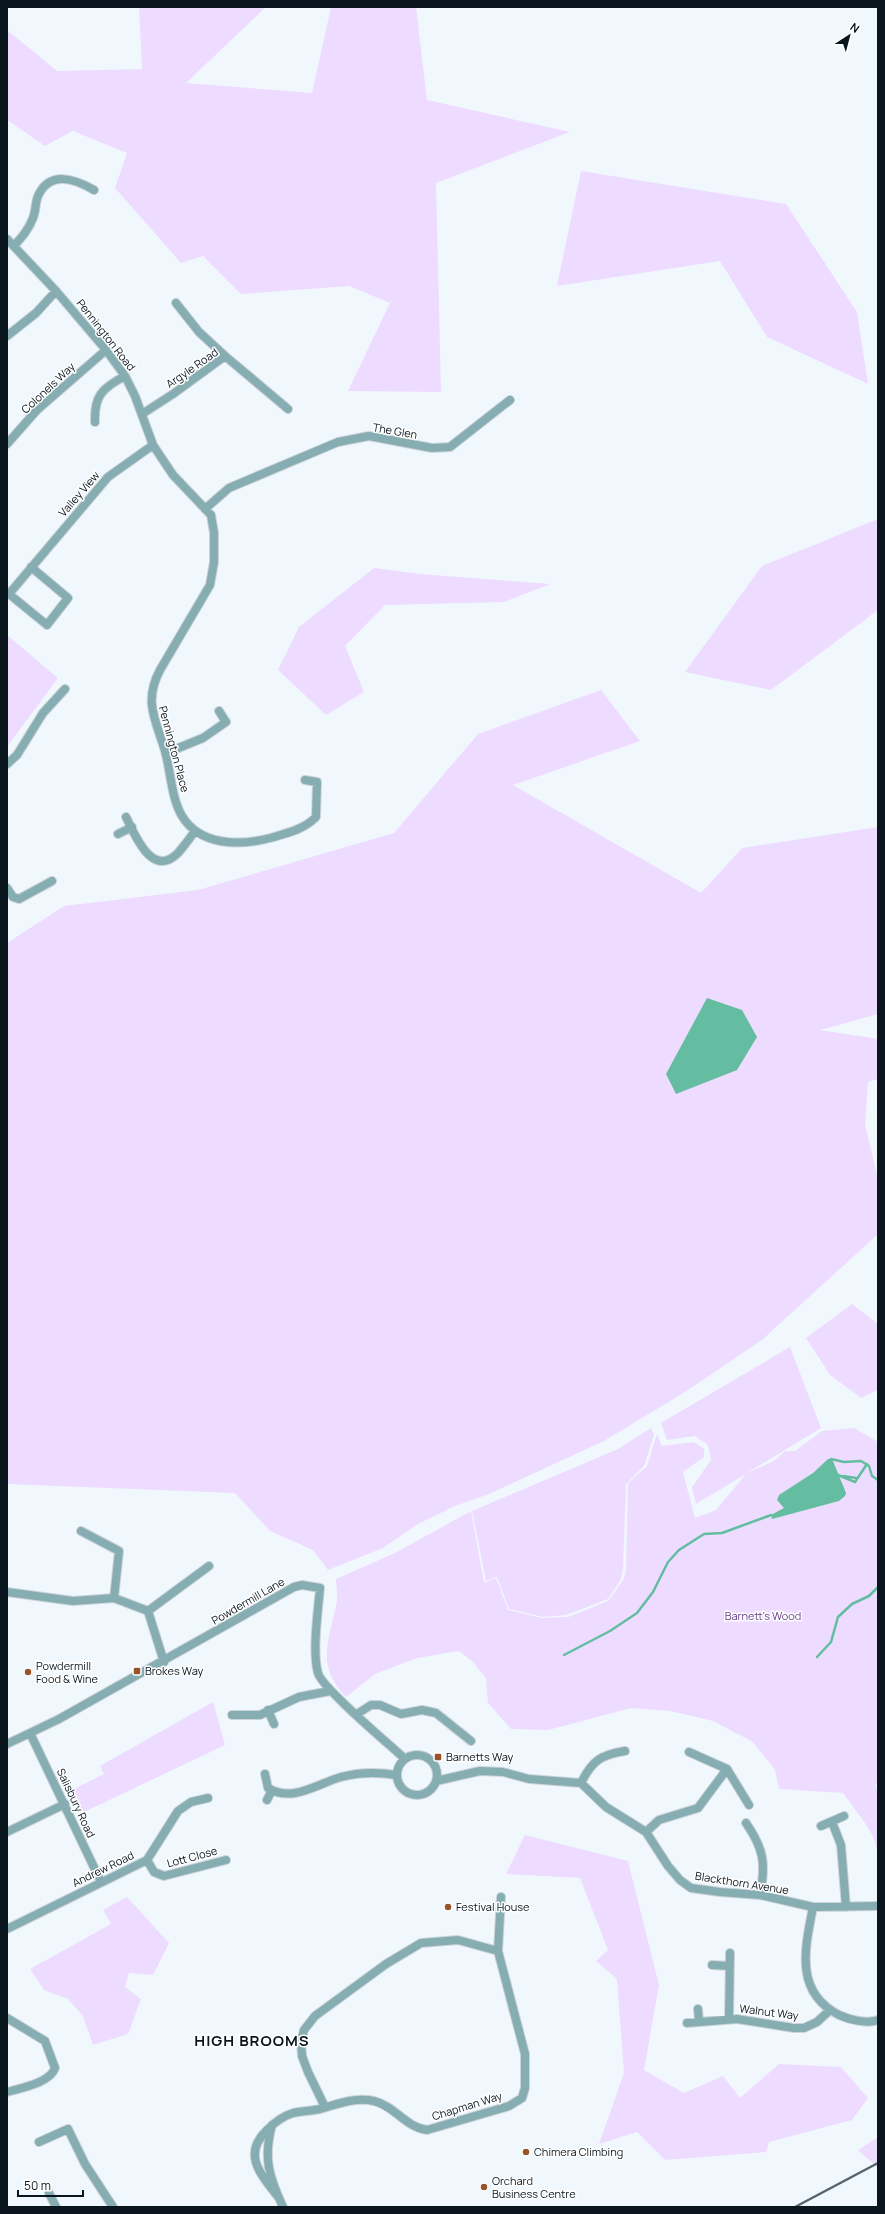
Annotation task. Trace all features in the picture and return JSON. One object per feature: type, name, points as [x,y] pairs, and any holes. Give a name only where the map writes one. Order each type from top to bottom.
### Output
[{"type":"street","points":[[14,246],[24,235],[34,217],[37,198],[41,190],[58,179],[76,180],[94,190]]},
{"type":"street","name":"Pennington Road","points":[[7,239],[56,291],[106,350],[125,376],[142,414],[153,445],[173,475],[211,515],[214,533],[214,562]]},
{"type":"street","points":[[7,336],[36,313],[56,291]]},
{"type":"street","points":[[176,303],[199,332],[225,356]]},
{"type":"street","name":"Colonels Way","points":[[7,444],[37,410],[106,350]]},
{"type":"street","name":"Argyle Road","points":[[142,414],[173,394],[225,356],[288,409]]},
{"type":"street","points":[[95,422],[94,406],[100,396],[108,385],[125,376]]},
{"type":"street","name":"The Glen","points":[[205,509],[229,488],[338,442],[370,436],[432,448],[450,447],[510,400]]},
{"type":"street","name":"Valley View","points":[[31,567],[68,598],[48,625],[9,594],[31,567],[108,477],[153,445]]},
{"type":"street","name":"Pennington Place","points":[[214,562],[210,585],[153,684],[151,707],[166,753],[176,800],[182,816],[195,831],[216,840],[239,844],[267,838],[307,826],[316,817],[317,782],[305,780]]},
{"type":"street","points":[[7,764],[17,755],[43,713],[65,689]]},
{"type":"street","points":[[166,753],[203,738],[226,722],[219,711]]},
{"type":"street","points":[[126,817],[144,851],[154,859],[161,861],[170,859],[177,854],[195,831]]},
{"type":"street","points":[[118,834],[132,827]]},
{"type":"street","points":[[7,888],[13,897],[19,899],[52,881]]},
{"type":"street","points":[[81,1531],[119,1551],[114,1598]]},
{"type":"street","points":[[148,1611],[209,1566]]},
{"type":"street","name":"Powdermill Lane","points":[[7,1744],[164,1662],[294,1587],[302,1586],[320,1588],[316,1640],[318,1674],[330,1691],[405,1759]]},
{"type":"street","points":[[7,1592],[73,1601],[114,1598],[148,1611]]},
{"type":"street","points":[[148,1611],[164,1662]]},
{"type":"street","points":[[232,1715],[260,1715],[299,1697],[330,1691]]},
{"type":"street","points":[[356,1714],[371,1705],[380,1705],[401,1714],[422,1710],[436,1713],[471,1741]]},
{"type":"street","points":[[268,1710],[274,1724]]},
{"type":"street","name":"Salisbury Road","points":[[30,1733],[101,1882]]},
{"type":"street","points":[[436,1782],[480,1771],[503,1772],[529,1779],[581,1783],[587,1772],[600,1757],[625,1751]]},
{"type":"street","points":[[689,1752],[726,1768],[749,1805]]},
{"type":"street","points":[[417,1755],[429,1759],[436,1769],[436,1782],[429,1792],[416,1796],[404,1791],[400,1786],[396,1774],[398,1768],[405,1759],[417,1755]]},
{"type":"street","points":[[646,1832],[659,1820],[698,1808],[726,1768]]},
{"type":"street","points":[[265,1774],[268,1788],[283,1795],[293,1794],[354,1774],[396,1774]]},
{"type":"street","name":"Blackthorn Avenue","points":[[581,1783],[606,1807],[646,1832],[668,1866],[680,1880],[691,1888],[714,1892],[760,1895],[813,1907],[878,1906]]},
{"type":"street","points":[[266,1800],[272,1790]]},
{"type":"street","name":"Andrew Road","points":[[7,1929],[147,1860],[178,1811],[191,1802],[208,1798]]},
{"type":"street","points":[[7,1832],[65,1804]]},
{"type":"street","points":[[821,1826],[844,1816]]},
{"type":"street","points":[[832,1822],[841,1845],[846,1907]]},
{"type":"street","points":[[746,1823],[758,1841],[762,1858],[763,1881],[760,1895]]},
{"type":"street","name":"Lott Close","points":[[147,1860],[154,1872],[164,1876],[226,1860]]},
{"type":"street","name":"Chapman Way","points":[[279,2198],[261,2176],[254,2154],[259,2140],[272,2124],[292,2114],[356,2099],[375,2102],[390,2108],[417,2128],[426,2130],[509,2106],[522,2098],[526,2088],[525,2054],[498,1952],[501,1897]]},
{"type":"street","points":[[813,1907],[806,1944],[805,1963],[807,1977],[820,2001],[830,2010],[843,2017],[858,2021],[878,2020]]},
{"type":"street","points":[[325,2107],[308,2072],[301,2048],[304,2030],[315,2016],[386,1964],[421,1943],[458,1940],[498,1952]]},
{"type":"street","points":[[729,2019],[730,1953]]},
{"type":"street","points":[[712,1965],[729,1966]]},
{"type":"street","points":[[698,2009],[699,2022]]},
{"type":"street","name":"Walnut Way","points":[[687,2023],[729,2019],[804,2028],[817,2022],[830,2010]]},
{"type":"street","points":[[7,2018],[47,2044],[55,2064],[54,2073],[45,2079],[7,2092]]},
{"type":"street","name":"Chapman Way","points":[[272,2124],[268,2139],[266,2160],[283,2207]]},
{"type":"street","points":[[39,2142],[68,2128],[86,2164],[113,2207]]},
{"type":"street","points":[[49,2193],[56,2207]]},
{"type":"green space","points":[[139,7],[266,7],[186,83],[312,93],[331,7],[416,7],[427,100],[570,132],[436,183],[441,392],[348,391],[390,303],[349,286],[241,294],[203,256],[181,263],[115,188],[127,153],[73,131],[45,146],[7,120],[7,30],[57,71],[142,69]]},
{"type":"green space","points":[[581,171],[786,204],[857,312],[868,384],[767,337],[720,261],[557,286]]},
{"type":"green space","points":[[878,519],[878,610],[771,690],[685,672],[762,566]]},
{"type":"green space","points":[[374,568],[420,574],[550,584],[504,602],[385,605],[345,646],[364,692],[326,715],[278,670],[299,627]]},
{"type":"green space","points":[[7,635],[58,678],[7,747]]},
{"type":"green space","points":[[601,690],[640,741],[513,785],[701,893],[742,848],[878,827],[878,1014],[820,1030],[878,1039],[878,1079],[868,1082],[865,1124],[878,1179],[878,1234],[762,1340],[685,1392],[604,1441],[489,1494],[455,1506],[418,1524],[383,1548],[328,1570],[313,1550],[270,1531],[235,1493],[7,1484],[7,943],[64,906],[198,890],[394,833],[478,734]]},
{"type":"green space","points":[[852,1304],[878,1324],[878,1390],[861,1398],[830,1375],[806,1338]]},
{"type":"green space","name":"Barnett's Wood","points":[[790,1347],[821,1428],[747,1473],[774,1461],[785,1451],[795,1451],[822,1431],[854,1428],[878,1442],[878,1783],[875,1784],[878,1792],[878,1853],[869,1829],[843,1793],[779,1789],[775,1770],[753,1742],[713,1721],[670,1711],[631,1708],[548,1730],[511,1729],[488,1703],[486,1678],[473,1662],[459,1651],[417,1658],[375,1674],[346,1697],[336,1685],[330,1673],[327,1662],[327,1651],[337,1601],[336,1579],[395,1553],[471,1511],[484,1583],[496,1578],[508,1610],[542,1618],[568,1617],[608,1601],[624,1579],[626,1569],[628,1483],[647,1466],[657,1434],[662,1446],[694,1442],[704,1449],[704,1457],[683,1472],[695,1518],[716,1510],[746,1474],[696,1504],[692,1487],[711,1460],[708,1445],[695,1436],[667,1440],[661,1423]]},
{"type":"green space","points":[[651,1428],[654,1435],[644,1466],[626,1484],[623,1570],[620,1581],[608,1599],[566,1615],[543,1617],[509,1609],[497,1577],[486,1581],[472,1511],[618,1449]]},
{"type":"green space","points":[[213,1702],[225,1745],[82,1813],[72,1790],[104,1774],[100,1766]]},
{"type":"green space","points":[[525,1835],[628,1861],[659,1985],[644,2070],[684,2093],[723,2076],[740,2098],[779,2064],[841,2067],[868,2098],[852,2120],[769,2142],[766,2152],[665,2160],[637,2132],[599,2144],[624,2073],[617,1979],[596,1961],[608,1950],[580,1878],[506,1874]]},
{"type":"green space","points":[[127,1897],[169,1943],[153,1975],[129,1973],[125,1987],[141,1999],[128,2034],[93,2045],[83,2016],[68,1999],[44,1990],[30,1969],[111,1924],[103,1910]]},
{"type":"green space","points":[[878,2137],[878,2168],[858,2150]]},
{"type":"shaded area","points":[[707,998],[742,1010],[757,1037],[737,1070],[676,1094],[666,1074]]},
{"type":"shaded area","points":[[828,1459],[833,1461],[846,1493],[845,1496],[839,1501],[772,1519],[771,1515],[784,1508],[777,1500],[779,1495],[813,1473]]},
{"type":"waterway","points":[[831,1459],[844,1462],[861,1461],[869,1466],[872,1476],[878,1480]]},
{"type":"waterway","points":[[838,1475],[855,1482],[867,1464]]},
{"type":"waterway","points":[[843,1476],[856,1478]]},
{"type":"waterway","points":[[564,1655],[610,1631],[637,1613],[653,1592],[668,1562],[679,1550],[704,1534],[722,1533],[771,1515]]},
{"type":"waterway","points":[[817,1657],[831,1642],[838,1617],[852,1604],[869,1596],[878,1587]]},
{"type":"railway","points":[[795,2207],[878,2163]]},
{"type":"place","name":"Brokes Way","points":[[137,1671]]},
{"type":"place","name":"Powdermill Food & Wine","points":[[28,1672]]},
{"type":"place","name":"Barnetts Way","points":[[438,1757]]},
{"type":"place","name":"Festival House","points":[[448,1907]]},
{"type":"place","name":"Chimera Climbing","points":[[526,2152]]},
{"type":"place","name":"Orchard Business Centre","points":[[484,2187]]},
{"type":"district","name":"HIGH BROOMS","points":[[252,2041]]}]
